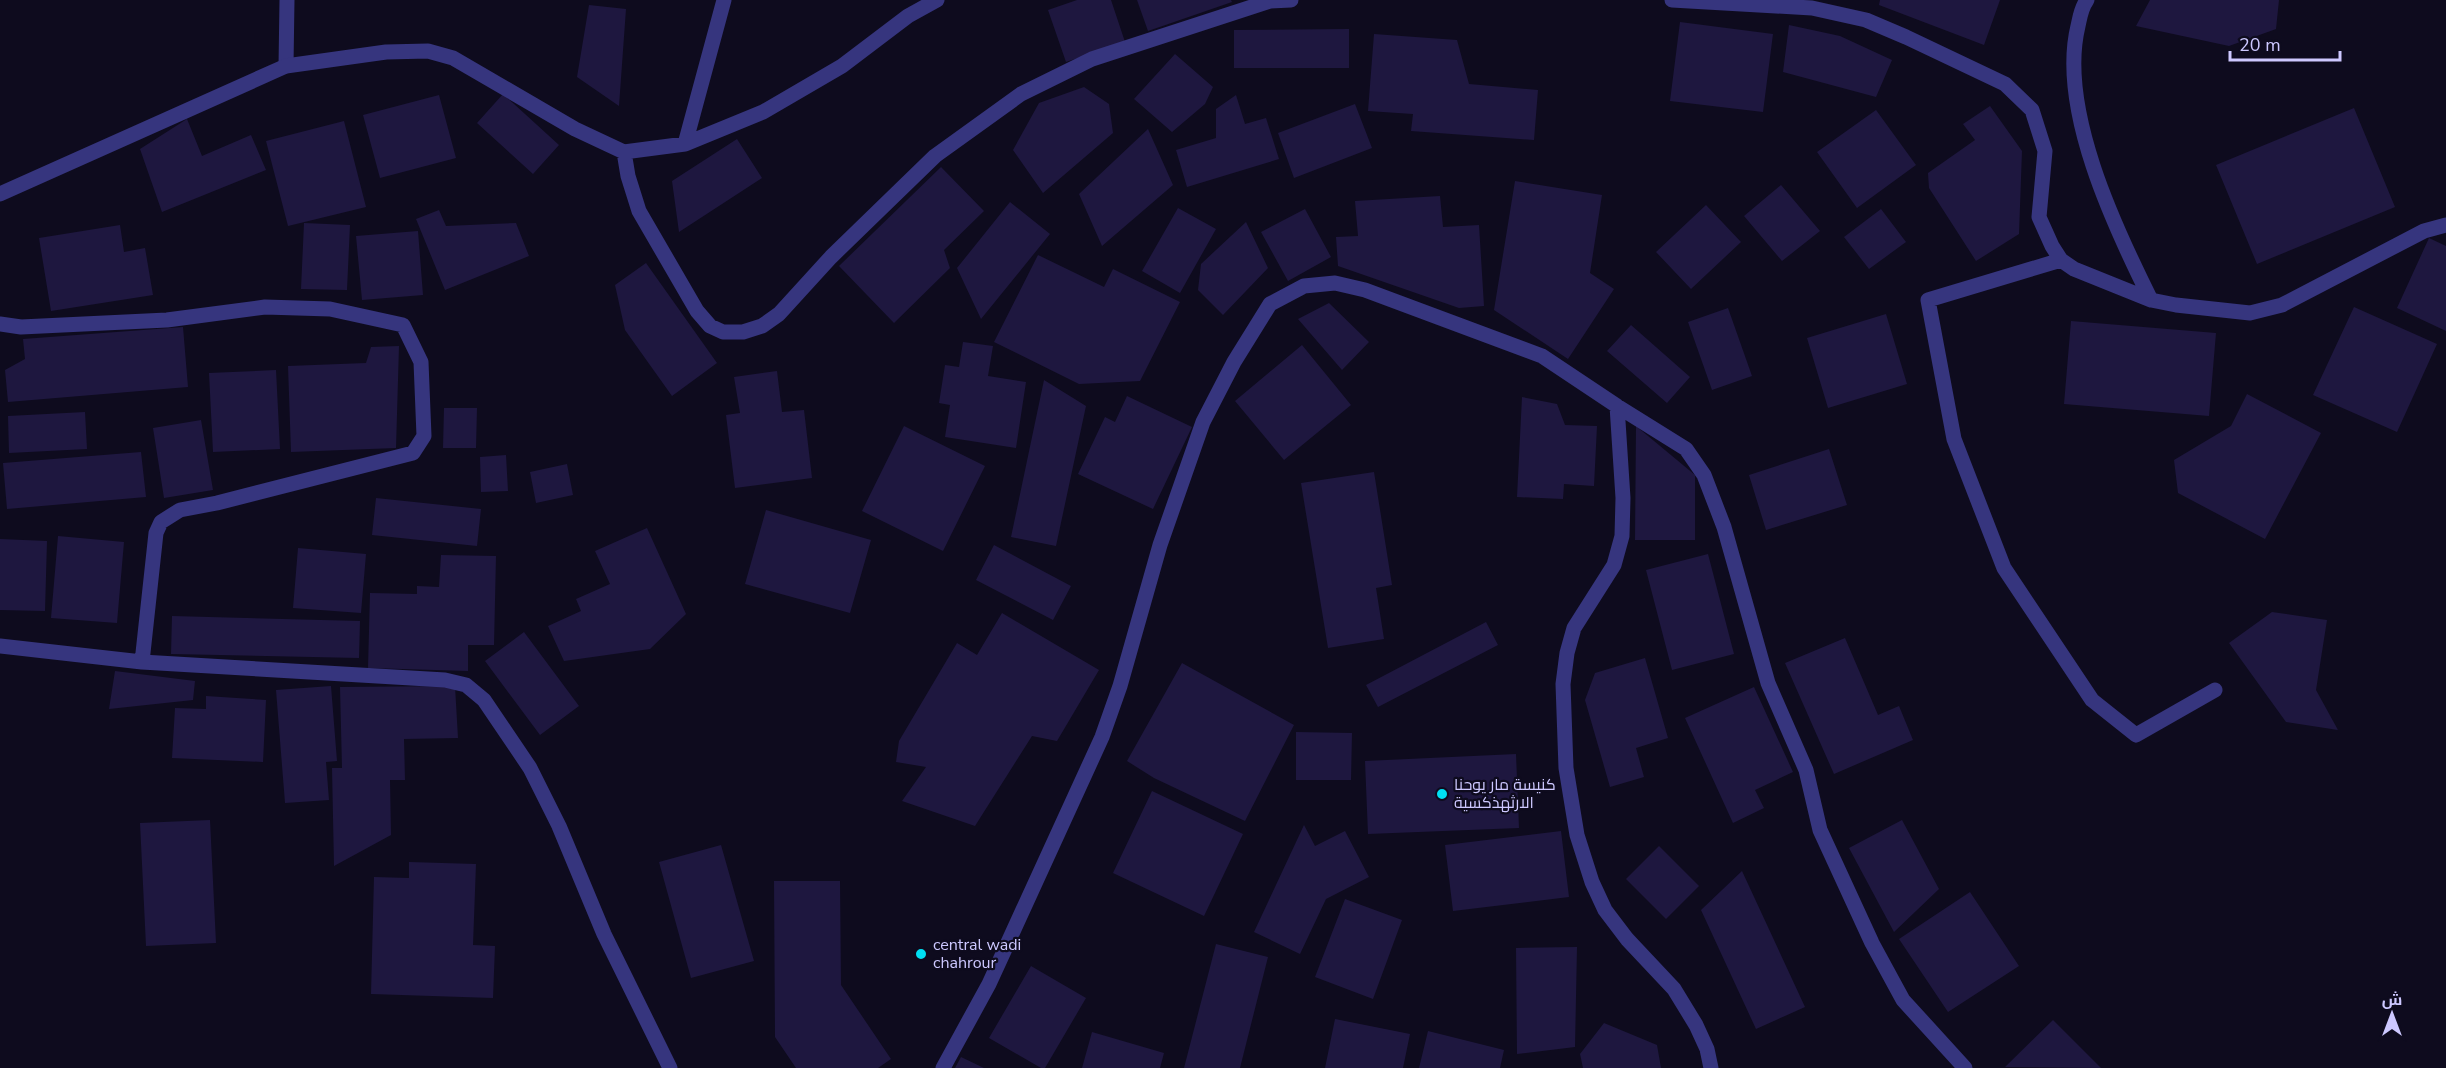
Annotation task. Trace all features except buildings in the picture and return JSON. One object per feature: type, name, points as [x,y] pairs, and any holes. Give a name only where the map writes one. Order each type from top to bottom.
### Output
[{"type":"street","points":[[286,66],[287,0]]},
{"type":"street","points":[[685,144],[724,0]]},
{"type":"street","points":[[0,194],[286,66],[386,52],[428,51],[453,58],[575,129],[624,152],[685,144],[763,112],[842,66],[908,16],[937,0]]},
{"type":"street","points":[[624,152],[628,176],[639,211],[697,311],[710,326],[723,332],[742,332],[762,326],[779,314],[831,257],[935,156],[1021,94],[1092,59],[1270,1],[1292,0]]},
{"type":"street","points":[[1672,0],[1812,8],[1866,20],[2005,84],[2032,110],[2045,151],[2039,217],[2061,260],[2074,269],[2151,300],[2250,314],[2282,305],[2424,231],[2446,225]]},
{"type":"street","points":[[2086,0],[2082,6],[2072,63],[2074,90],[2100,183],[2119,237],[2151,300]]},
{"type":"street","points":[[2061,260],[1928,300],[1954,438],[2004,568],[2092,699],[2136,735],[2215,690]]},
{"type":"street","points":[[943,1068],[989,984],[1102,737],[1120,686],[1160,545],[1199,433],[1234,362],[1270,304],[1304,286],[1335,283],[1365,291],[1542,356],[1686,449],[1704,475],[1724,527],[1768,683],[1806,770],[1820,830],[1872,943],[1903,1000],[1965,1068]]},
{"type":"street","points":[[0,324],[21,327],[167,320],[265,307],[330,309],[403,325],[421,362],[424,436],[413,453],[180,510],[161,522],[156,533],[142,662]]},
{"type":"street","points":[[1617,406],[1623,498],[1622,536],[1614,565],[1574,628],[1567,653],[1563,684],[1566,768],[1577,836],[1592,882],[1605,910],[1627,939],[1674,989],[1696,1024],[1707,1049],[1711,1068]]},
{"type":"street","points":[[0,646],[142,662],[445,680],[466,685],[484,699],[530,768],[558,826],[604,934],[670,1068]]},
{"type":"place","name":"كنيسة مار يوحنا الارثهذكسية","points":[[1442,794]]},
{"type":"place","name":"central wadi chahrour","points":[[921,954]]}]
